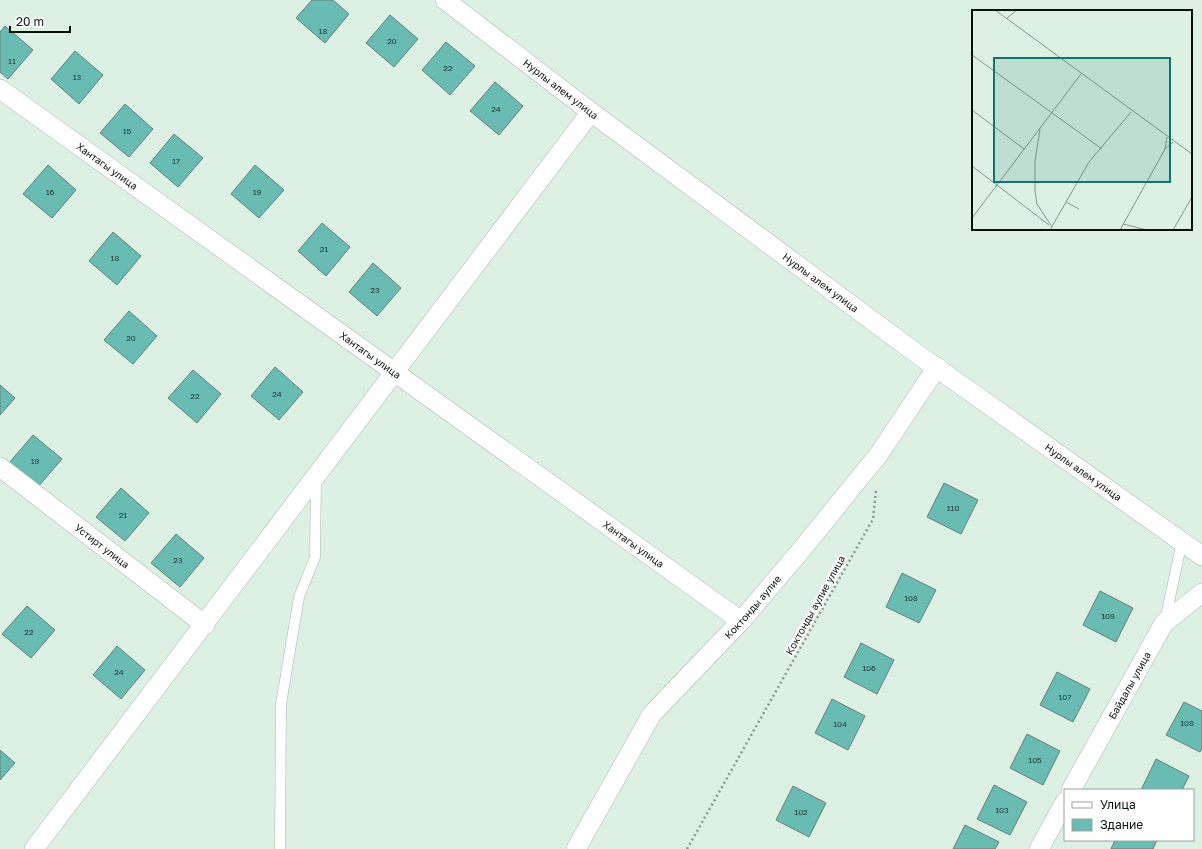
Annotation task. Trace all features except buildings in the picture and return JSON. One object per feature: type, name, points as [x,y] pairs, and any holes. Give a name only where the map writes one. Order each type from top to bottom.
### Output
[{"type":"street","name":"Нурлы алем улица","points":[[445,0],[591,112],[936,367],[1202,556]]},
{"type":"street","name":"Хантагы улица","points":[[0,89],[741,621]]},
{"type":"street","points":[[34,849],[205,625],[591,112]]},
{"type":"street","name":"Коктонды аулие","points":[[576,849],[652,714],[741,621],[879,454],[936,367]]},
{"type":"street","name":"Устирт улица","points":[[0,467],[205,625]]},
{"type":"street","name":"Байдалы улица","points":[[1072,789],[1164,623],[1202,593]]},
{"type":"street","points":[[1039,849],[1064,804]]},
{"type":"lane","points":[[280,849],[281,704],[299,597],[315,556],[316,478]]},
{"type":"lane","points":[[1164,623],[1182,541]]},
{"type":"path","name":"Коктонды аулие улица","points":[[687,849],[873,519],[879,454]]}]
